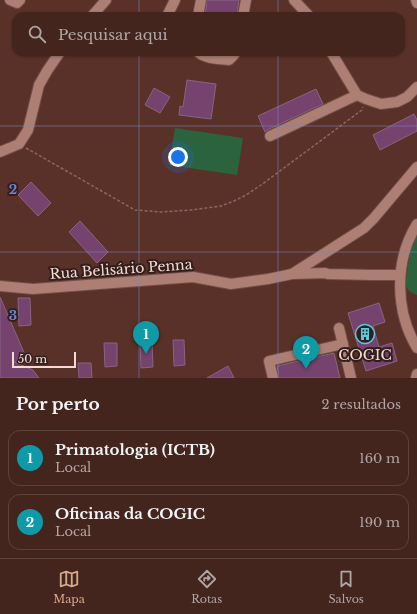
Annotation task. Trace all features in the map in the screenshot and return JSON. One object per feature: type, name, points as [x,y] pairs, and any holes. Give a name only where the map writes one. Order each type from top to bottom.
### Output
[{"type":"street","points":[[10,0],[17,3],[20,0]]},
{"type":"street","points":[[169,12],[175,0]]},
{"type":"street","points":[[199,12],[201,0]]},
{"type":"street","points":[[243,12],[246,0]]},
{"type":"street","points":[[294,0],[305,12]]},
{"type":"street","points":[[96,12],[103,4]]},
{"type":"street","points":[[0,152],[19,144],[28,130],[39,85],[57,56]]},
{"type":"street","points":[[206,56],[229,60],[232,56]]},
{"type":"street","points":[[334,56],[362,97],[380,104],[397,102],[408,97],[417,87]]},
{"type":"street","points":[[270,136],[362,97]]},
{"type":"street","name":"Rua Belisário Penna","points":[[0,286],[33,289],[193,277],[231,284],[292,274],[364,228],[417,167]]},
{"type":"street","points":[[417,224],[404,252],[400,275],[400,297],[404,318],[411,338],[417,348]]},
{"type":"street","points":[[321,255],[319,263],[325,273]]},
{"type":"street","points":[[292,274],[325,273],[400,275]]},
{"type":"street","points":[[339,328],[351,378]]},
{"type":"street","points":[[273,378],[269,361],[343,344]]},
{"type":"street","points":[[416,378],[417,374]]},
{"type":"path","points":[[19,144],[135,210],[160,212],[221,206],[246,195],[362,110],[362,97]]},
{"type":"green space","points":[[175,128],[243,138],[237,175],[169,165]]},
{"type":"green space","points":[[417,234],[417,295],[410,291],[405,285],[410,254]]},
{"type":"building","points":[[207,0],[239,0],[238,12],[206,12]]},
{"type":"building","points":[[187,80],[216,84],[211,119],[179,115],[180,106],[183,107]]},
{"type":"building","points":[[154,88],[170,97],[160,113],[145,105]]},
{"type":"building","points":[[316,89],[323,104],[265,132],[258,116]]},
{"type":"building","points":[[414,114],[417,120],[417,131],[380,150],[373,135]]},
{"type":"building","points":[[31,182],[51,203],[38,216],[18,195]]},
{"type":"building","points":[[80,221],[108,252],[97,263],[69,232]]},
{"type":"building","points":[[0,297],[26,357],[14,362],[33,370],[39,378],[0,378]]},
{"type":"building","points":[[18,298],[30,298],[31,325],[19,326]]},
{"type":"building","name":"COGIC","points":[[379,303],[385,322],[373,326],[379,347],[392,343],[397,361],[366,371],[348,313]]},
{"type":"building","points":[[173,340],[184,340],[185,365],[174,366]]},
{"type":"building","points":[[140,341],[152,341],[153,367],[141,368]]},
{"type":"building","points":[[104,343],[117,343],[117,366],[105,367]]},
{"type":"building","points":[[334,353],[340,378],[279,378],[277,366]]},
{"type":"building","points":[[78,363],[91,363],[92,378],[79,378]]},
{"type":"building","points":[[228,366],[234,378],[207,378]]},
{"type":"place","name":"COGIC","points":[[365,334]]},
{"type":"place","name":"Primatologia (ICTB)","points":[[146,354]]},
{"type":"place","name":"Oficinas da COGIC","points":[[306,369]]}]
